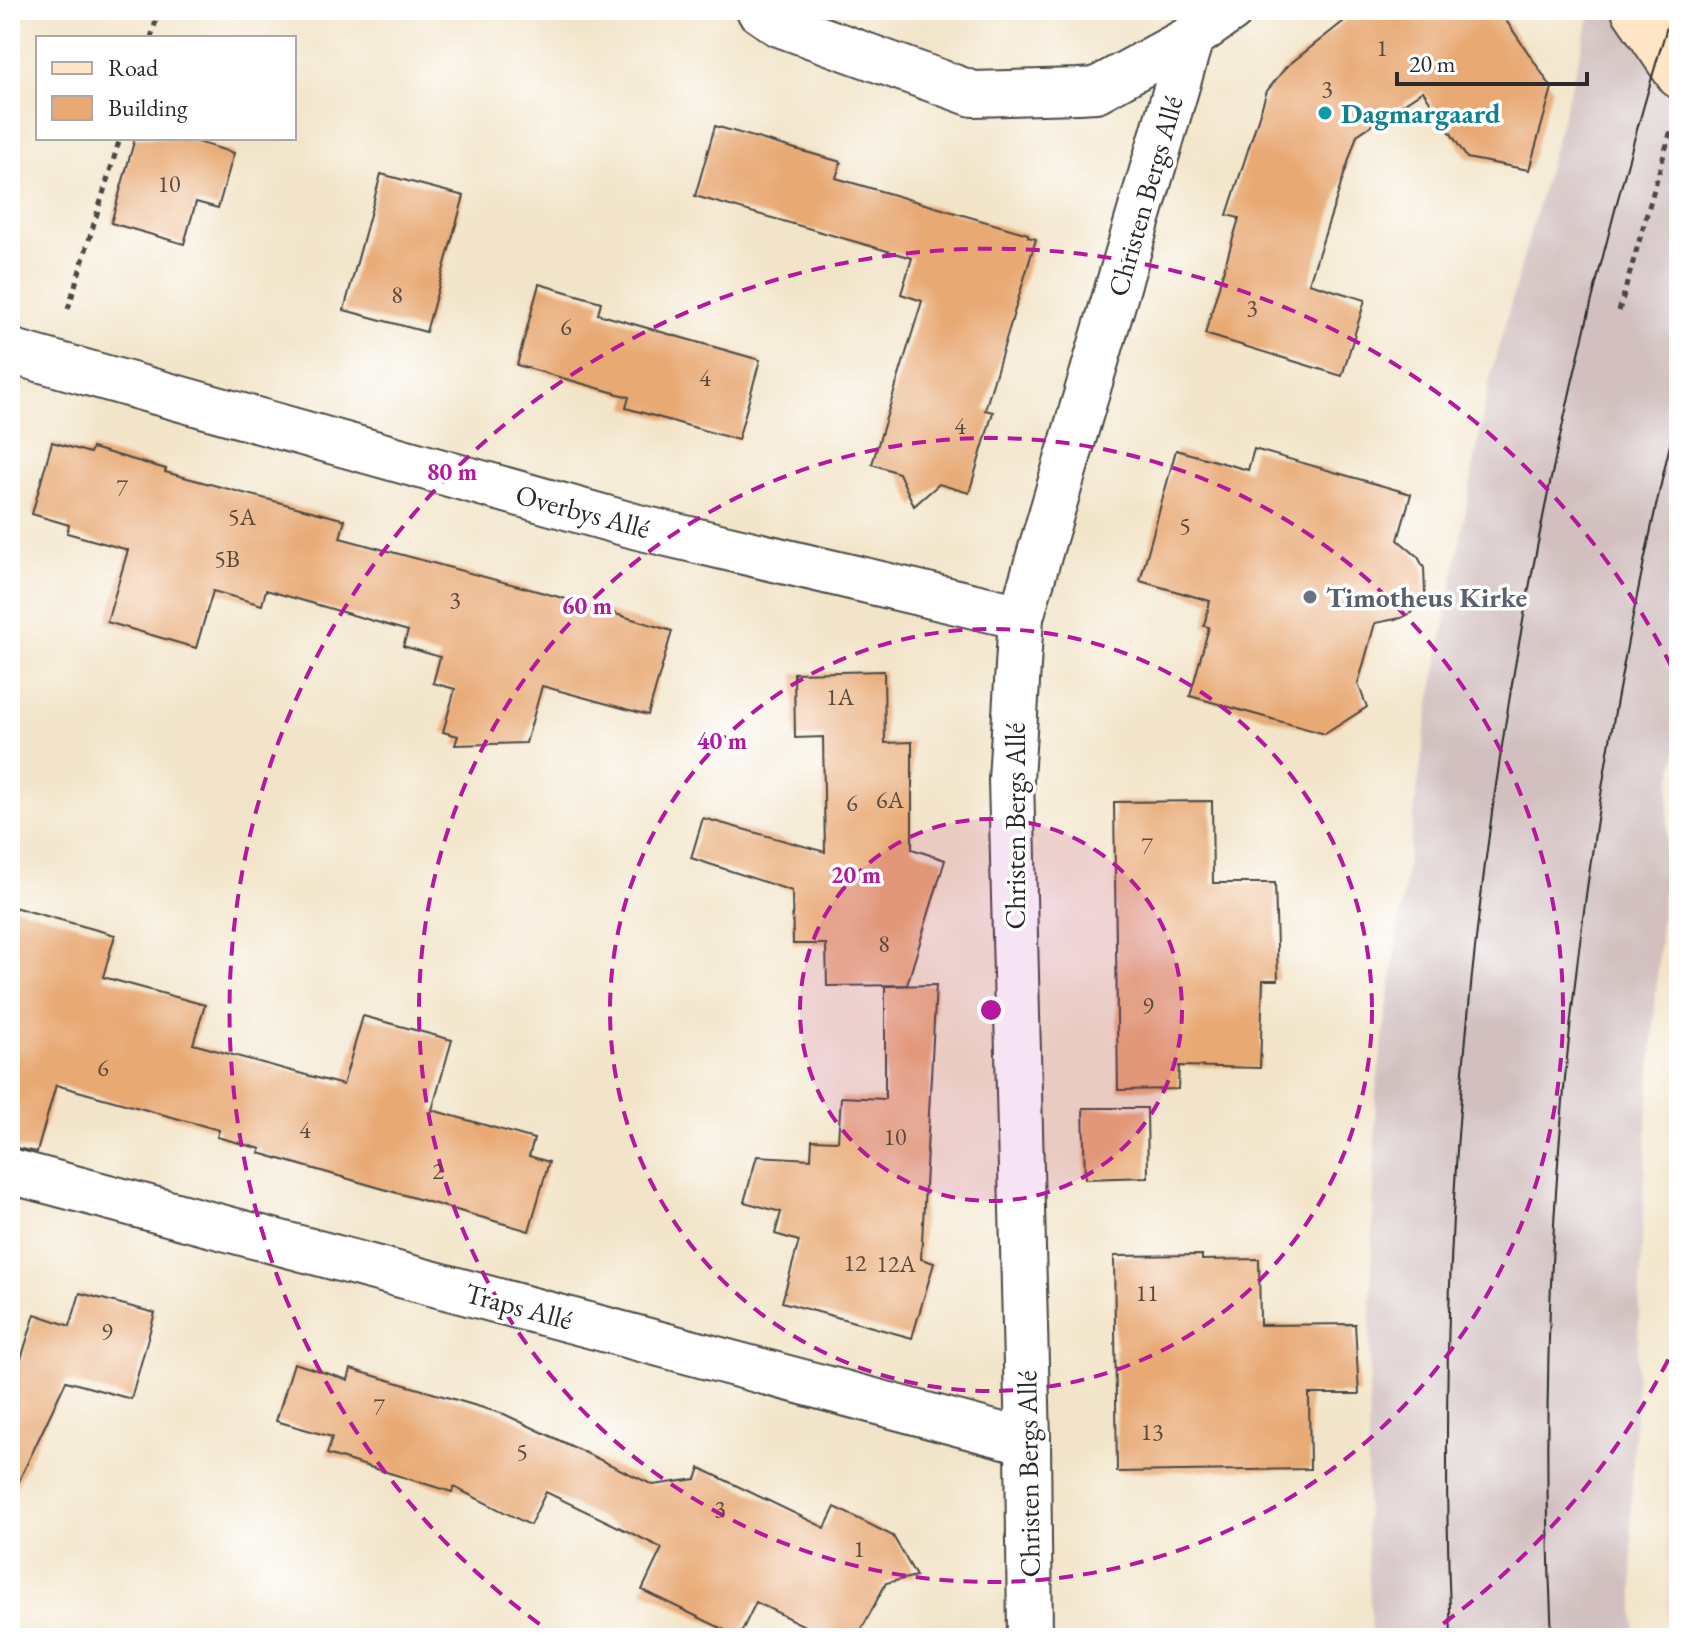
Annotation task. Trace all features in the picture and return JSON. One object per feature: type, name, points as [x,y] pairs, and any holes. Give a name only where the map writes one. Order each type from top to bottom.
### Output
[{"type":"street","points":[[759,10],[779,24],[973,94],[1096,90],[1191,38],[1231,10]]},
{"type":"street","points":[[1634,10],[1679,76]]},
{"type":"street","name":"Christen Bergs Allé","points":[[1030,1638],[1011,780],[1021,617],[1191,38]]},
{"type":"street","name":"Overbys Allé","points":[[10,351],[638,527],[1021,617]]},
{"type":"street","name":"Traps Allé","points":[[10,1171],[1028,1442]]},
{"type":"path","points":[[152,36],[159,10]]},
{"type":"path","points":[[1619,311],[1671,128]]},
{"type":"path","points":[[51,364],[119,140]]},
{"type":"shaded area","points":[[1592,10],[1679,10],[1679,737],[1670,789],[1647,1127],[1631,1506],[1635,1638],[1372,1638],[1366,1523],[1376,1091],[1426,726],[1490,378]]},
{"type":"shaded area","points":[[1679,1168],[1679,1638],[1667,1638],[1665,1445]]},
{"type":"building","name":"Dagmargaard","points":[[1358,10],[1499,10],[1552,88],[1529,170],[1467,158],[1423,91],[1357,135],[1309,283],[1365,300],[1342,376],[1205,334],[1239,218],[1227,215],[1267,91],[1286,67]]},
{"type":"building","points":[[715,126],[841,162],[836,178],[1028,234],[1028,237],[1036,239],[985,410],[993,412],[969,493],[939,484],[914,506],[899,473],[872,464],[922,301],[901,294],[912,258],[695,196]]},
{"type":"building","points":[[134,140],[191,140],[234,153],[218,208],[196,202],[184,244],[111,223]]},
{"type":"building","points":[[381,174],[464,196],[426,332],[344,310]]},
{"type":"building","points":[[539,284],[601,302],[598,314],[760,360],[738,440],[626,408],[629,397],[517,365]]},
{"type":"building","points":[[52,442],[90,453],[92,448],[166,469],[165,472],[345,520],[340,538],[672,631],[648,715],[542,686],[526,743],[455,745],[458,736],[443,732],[455,689],[433,683],[440,657],[403,646],[408,631],[266,590],[262,605],[213,591],[196,648],[107,622],[128,550],[67,533],[69,525],[32,514]]},
{"type":"building","name":"Timotheus Kirke","points":[[1254,449],[1411,494],[1398,540],[1418,557],[1424,568],[1425,593],[1411,613],[1375,623],[1358,684],[1367,707],[1325,734],[1190,696],[1209,627],[1204,626],[1210,601],[1140,581],[1176,450],[1248,470]]},
{"type":"building","points":[[884,671],[885,743],[912,742],[912,849],[945,860],[907,985],[827,986],[826,944],[793,944],[792,891],[691,858],[703,818],[825,852],[823,737],[795,738],[794,673]]},
{"type":"building","points":[[1212,801],[1213,883],[1275,883],[1278,980],[1263,980],[1260,1068],[1179,1066],[1178,1089],[1118,1090],[1114,802]]},
{"type":"building","points":[[10,906],[115,935],[103,977],[205,1005],[193,1044],[343,1085],[363,1016],[452,1040],[432,1110],[534,1139],[529,1156],[549,1162],[529,1231],[259,1153],[261,1149],[217,1137],[219,1130],[56,1085],[37,1152],[10,1147]]},
{"type":"building","points":[[936,985],[921,1259],[934,1263],[912,1338],[782,1302],[799,1241],[775,1234],[781,1212],[744,1202],[757,1156],[811,1159],[812,1140],[838,1141],[841,1097],[885,1099],[885,986]]},
{"type":"building","points":[[1083,1108],[1147,1108],[1148,1177],[1085,1179]]},
{"type":"building","points":[[1202,1255],[1202,1260],[1259,1259],[1260,1325],[1355,1324],[1359,1394],[1309,1394],[1310,1469],[1117,1472],[1114,1256]]},
{"type":"building","points":[[80,1293],[155,1313],[131,1399],[66,1381],[10,1500],[10,1394],[35,1314],[70,1326]]},
{"type":"building","points":[[294,1363],[348,1380],[351,1369],[504,1414],[653,1485],[696,1479],[700,1468],[825,1528],[835,1507],[893,1536],[916,1576],[886,1583],[857,1638],[829,1638],[756,1602],[739,1637],[642,1590],[662,1548],[546,1492],[530,1525],[454,1487],[452,1492],[327,1454],[332,1437],[276,1421]]},
{"type":"tram line","points":[[1451,1638],[1447,1430],[1453,1223],[1468,1018],[1492,815],[1525,612],[1566,410],[1615,210],[1672,10]]},
{"type":"tram line","points":[[1552,1638],[1547,1482],[1549,1327],[1557,1172],[1571,1018],[1590,864],[1615,711],[1679,407]]},
{"type":"place","name":"Dagmargaard","points":[[1325,113]]},
{"type":"place","name":"Timotheus Kirke","points":[[1310,597]]}]
